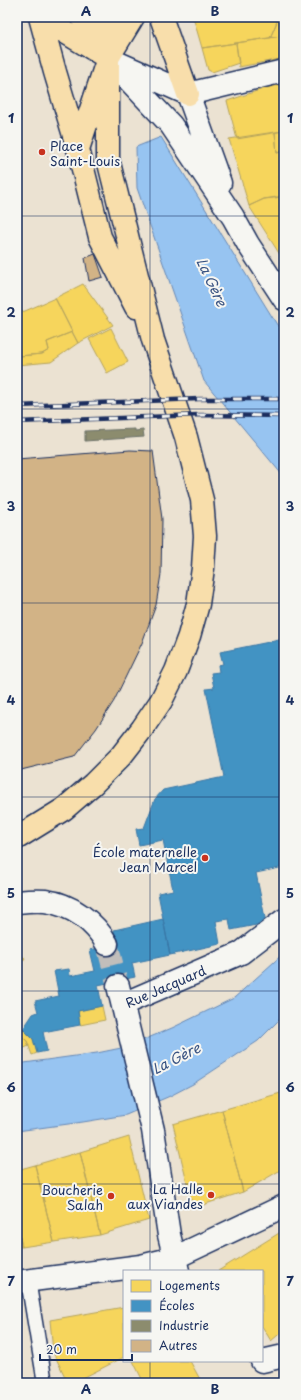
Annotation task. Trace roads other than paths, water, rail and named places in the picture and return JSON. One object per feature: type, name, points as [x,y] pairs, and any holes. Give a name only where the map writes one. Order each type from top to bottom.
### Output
[{"type":"main road","points":[[40,17],[108,58],[188,94],[284,72]]},
{"type":"main road","points":[[40,17],[78,149],[100,237],[153,340]]},
{"type":"main road","points":[[82,17],[108,58],[171,125],[233,217],[248,244],[284,300]]},
{"type":"main road","points":[[17,838],[64,808],[93,784],[121,756],[142,729],[160,701],[176,671],[189,636],[198,604],[205,536],[202,500],[186,437],[153,340],[108,159],[108,17]]},
{"type":"main road","points":[[78,149],[108,58],[133,17]]},
{"type":"main road","points":[[160,17],[233,217]]},
{"type":"main road","points":[[17,902],[44,901],[58,904],[72,910],[100,932],[107,944]]},
{"type":"main road","name":"Rue Jacquard","points":[[176,1265],[153,1130],[120,995],[241,953],[284,920]]},
{"type":"main road","points":[[23,1281],[141,1266],[176,1265],[284,1206]]},
{"type":"main road","points":[[263,1360],[284,1356]]},
{"type":"lane","points":[[23,1281],[46,1383]]},
{"type":"water","name":"La Gère","points":[[161,137],[284,336],[284,477],[204,381],[137,188],[136,147]]},
{"type":"water","name":"La Gère","points":[[284,953],[284,1015],[258,1041],[193,1084],[170,1096],[126,1115],[17,1131],[17,1064],[97,1053],[126,1047],[172,1028],[234,998]]},
{"type":"tunnel","points":[[107,944],[118,986]]},
{"type":"railway","points":[[17,406],[199,399],[284,399]]},
{"type":"railway","points":[[17,422],[199,415],[284,416]]},
{"type":"place","name":"Place Saint-Louis","points":[[42,152]]},
{"type":"place","name":"École maternelle Jean Marcel","points":[[205,858]]},
{"type":"place","name":"La Halle aux Viandes","points":[[211,1195]]},
{"type":"place","name":"Boucherie Salah","points":[[111,1196]]}]
